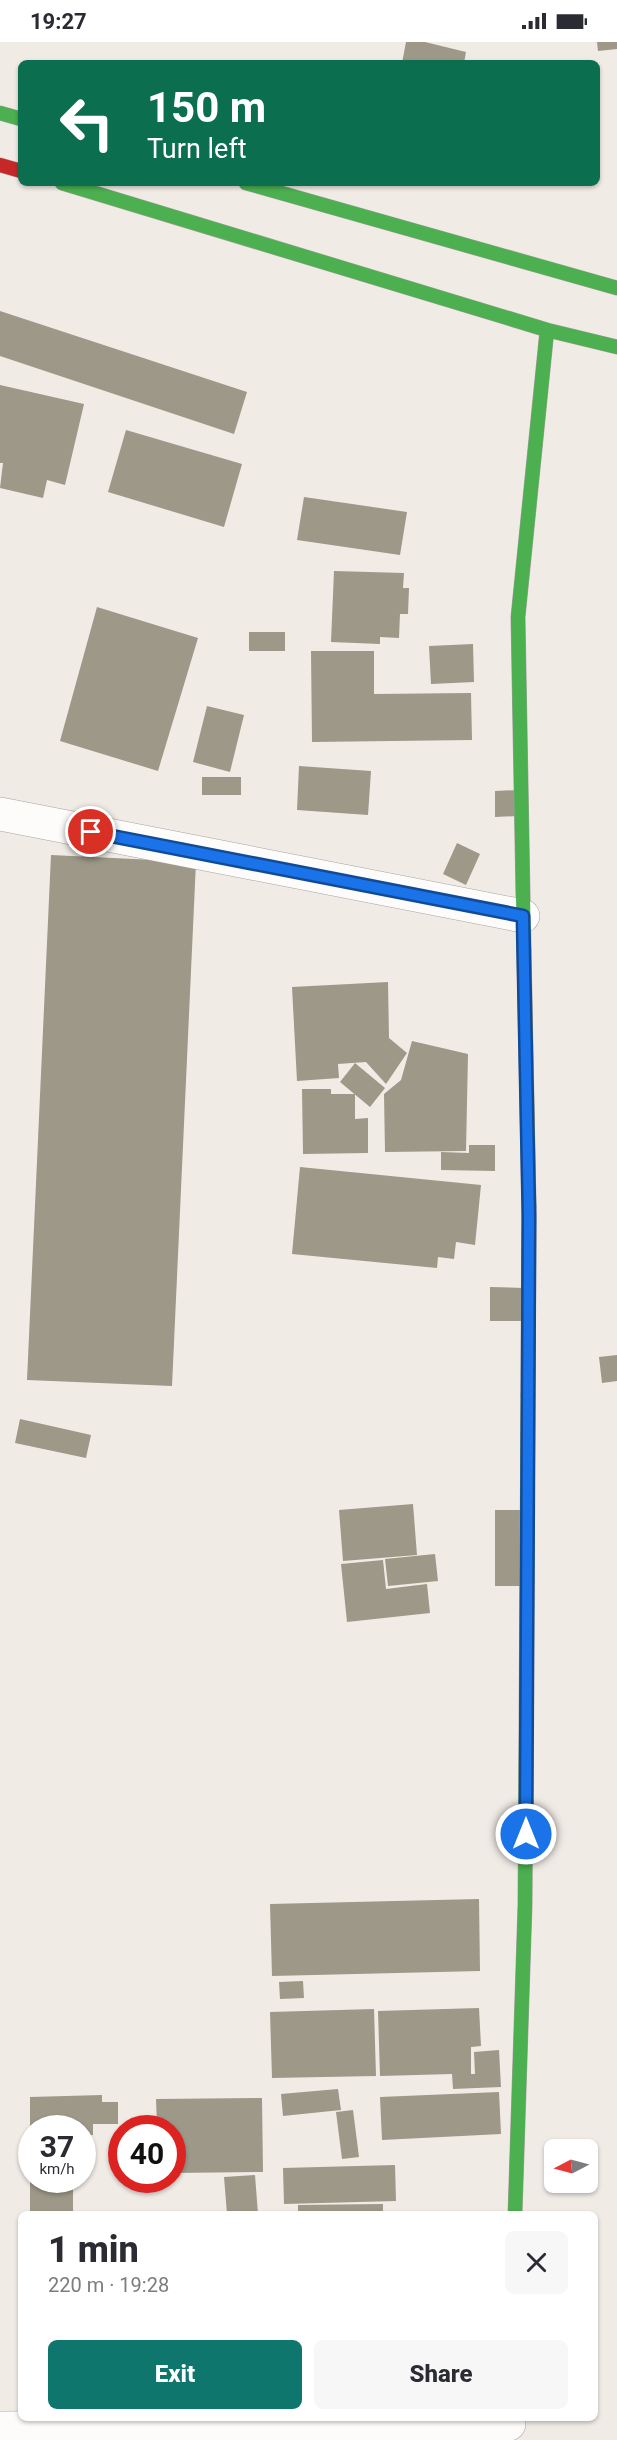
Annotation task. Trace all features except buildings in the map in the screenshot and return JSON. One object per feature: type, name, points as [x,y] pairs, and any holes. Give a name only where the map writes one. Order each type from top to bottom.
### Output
[{"type":"street","points":[[0,113],[18,118]]},
{"type":"street","points":[[0,165],[18,170]]},
{"type":"street","points":[[72,186],[547,330],[617,347]]},
{"type":"street","points":[[257,186],[617,288]]},
{"type":"street","points":[[516,2211],[526,1858],[529,1217],[518,617],[547,330]]},
{"type":"street","points":[[0,814],[523,916]]},
{"type":"street","points":[[0,2428],[509,2428]]},
{"type":"traffic: fast","points":[[0,113],[18,118]]},
{"type":"traffic: fast","points":[[72,186],[547,330],[617,347]]},
{"type":"traffic: fast","points":[[257,186],[617,288]]},
{"type":"traffic: fast","points":[[524,951],[518,617],[547,330]]},
{"type":"traffic: fast","points":[[515,2211],[525,1905],[528,1395]]},
{"type":"traffic: slow","points":[[524,951],[529,1206]]},
{"type":"traffic: jam","points":[[0,165],[18,170]]},
{"type":"traffic: jam","points":[[528,1395],[529,1206]]},
{"type":"route","points":[[91,832],[523,916],[529,1217],[526,1834]]}]
